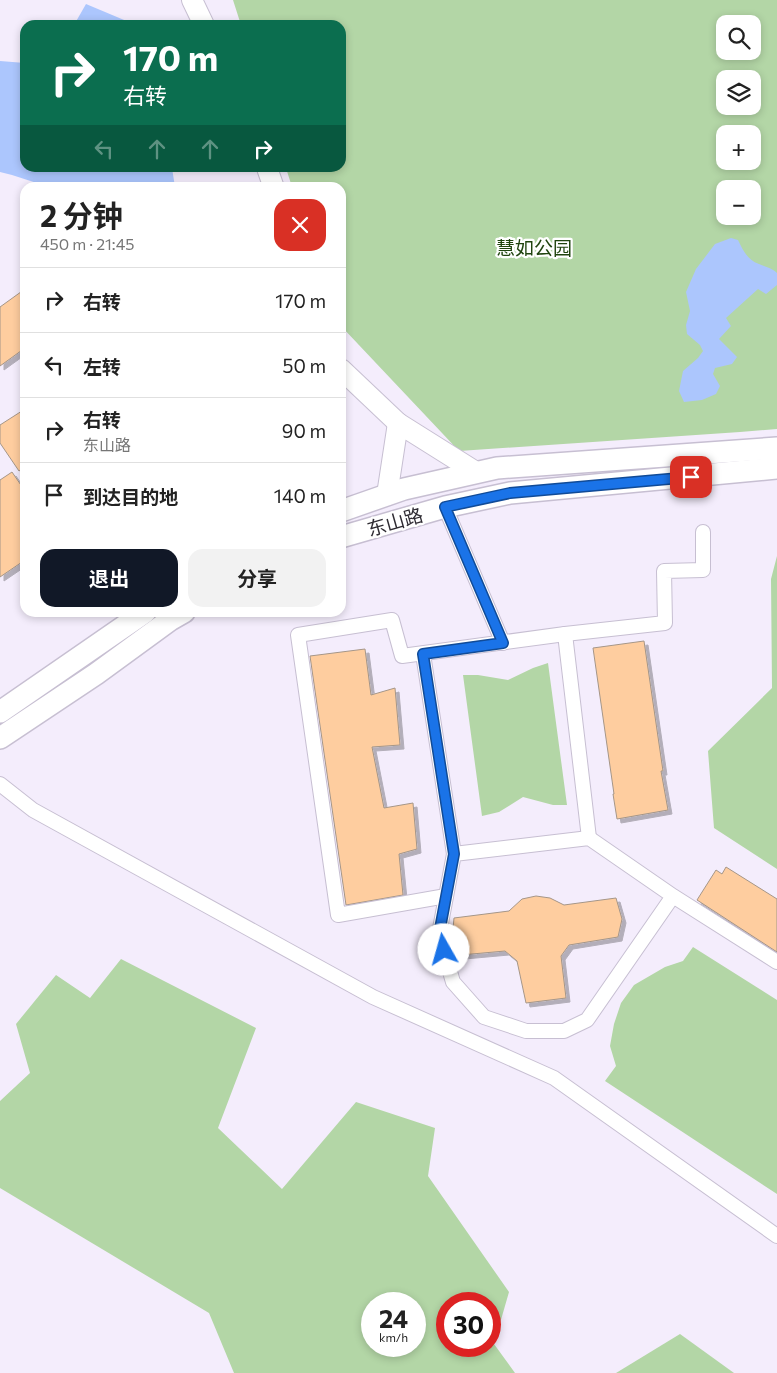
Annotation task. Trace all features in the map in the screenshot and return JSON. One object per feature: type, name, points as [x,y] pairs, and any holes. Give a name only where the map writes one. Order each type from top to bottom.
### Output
[{"type":"main road","name":"东山路","points":[[346,509],[404,489],[497,468],[777,448]]},
{"type":"main road","name":"东山路","points":[[346,537],[445,507],[510,493],[777,468]]},
{"type":"main road","points":[[0,712],[138,617]]},
{"type":"main road","points":[[0,738],[96,674],[175,617]]},
{"type":"street","points":[[192,0],[202,20]]},
{"type":"street","points":[[346,374],[398,423],[476,472]]},
{"type":"street","points":[[386,495],[398,423]]},
{"type":"street","points":[[445,507],[503,643]]},
{"type":"street","points":[[446,896],[338,914],[298,635],[392,620],[402,656],[565,634],[665,623],[664,571],[703,570],[703,532]]},
{"type":"street","points":[[565,634],[589,838]]},
{"type":"street","points":[[423,654],[454,854],[439,934],[453,982],[484,1017],[526,1032],[564,1031],[588,1020],[673,896]]},
{"type":"street","points":[[0,784],[33,810],[372,997],[554,1078],[777,1236]]},
{"type":"street","points":[[454,854],[589,838],[673,896],[777,962]]},
{"type":"green space","name":"慧如公园","points":[[233,0],[777,0],[777,429],[459,451],[346,331],[346,182],[290,182],[287,172],[346,172],[346,20],[239,20]]},
{"type":"green space","points":[[777,556],[777,869],[714,828],[708,751],[772,688],[771,579]]},
{"type":"green space","points":[[548,663],[567,805],[553,805],[523,797],[499,812],[482,816],[463,675],[478,675],[508,680]]},
{"type":"green space","points":[[693,947],[777,1000],[777,1194],[605,1081],[616,1066],[610,1046],[614,1024],[621,1003],[634,985],[665,967],[683,961]]},
{"type":"green space","points":[[121,959],[256,1028],[218,1128],[282,1189],[356,1102],[435,1128],[428,1176],[509,1292],[501,1320],[501,1292],[436,1292],[436,1357],[501,1357],[501,1354],[515,1373],[234,1373],[209,1313],[0,1188],[0,1101],[30,1073],[16,1024],[56,975],[90,998]]},
{"type":"green space","points":[[680,1334],[734,1373],[616,1373]]},
{"type":"water","points":[[86,4],[124,20],[77,20]]},
{"type":"water","points":[[0,61],[20,63],[20,172],[173,172],[174,182],[34,182],[0,172]]},
{"type":"water","points":[[731,238],[738,240],[751,260],[777,273],[777,285],[766,294],[758,289],[726,318],[731,326],[719,339],[737,357],[732,364],[715,368],[713,374],[720,386],[716,394],[702,400],[684,402],[679,391],[683,371],[703,351],[700,345],[687,334],[686,325],[690,311],[686,292],[696,269],[715,244]]},
{"type":"building","points":[[20,293],[20,352],[0,366],[0,307]]},
{"type":"building","points":[[20,412],[19,471],[0,443],[0,425]]},
{"type":"building","points":[[12,472],[20,484],[20,563],[0,577],[0,480]]},
{"type":"building","points":[[644,641],[668,810],[617,819],[593,648]]},
{"type":"building","points":[[365,649],[371,695],[395,688],[400,745],[372,747],[384,808],[413,803],[417,849],[399,854],[403,895],[346,905],[310,656]]},
{"type":"building","points":[[726,867],[777,899],[777,952],[697,900],[716,870],[722,874]]},
{"type":"building","points":[[536,896],[550,898],[564,905],[616,898],[622,919],[618,937],[569,945],[561,956],[566,998],[526,1003],[517,961],[505,951],[461,955],[452,939],[454,918],[509,911],[522,899]]},
{"type":"route","points":[[444,950],[439,934],[454,854],[423,654],[503,643],[445,507],[510,493],[691,477]]}]
